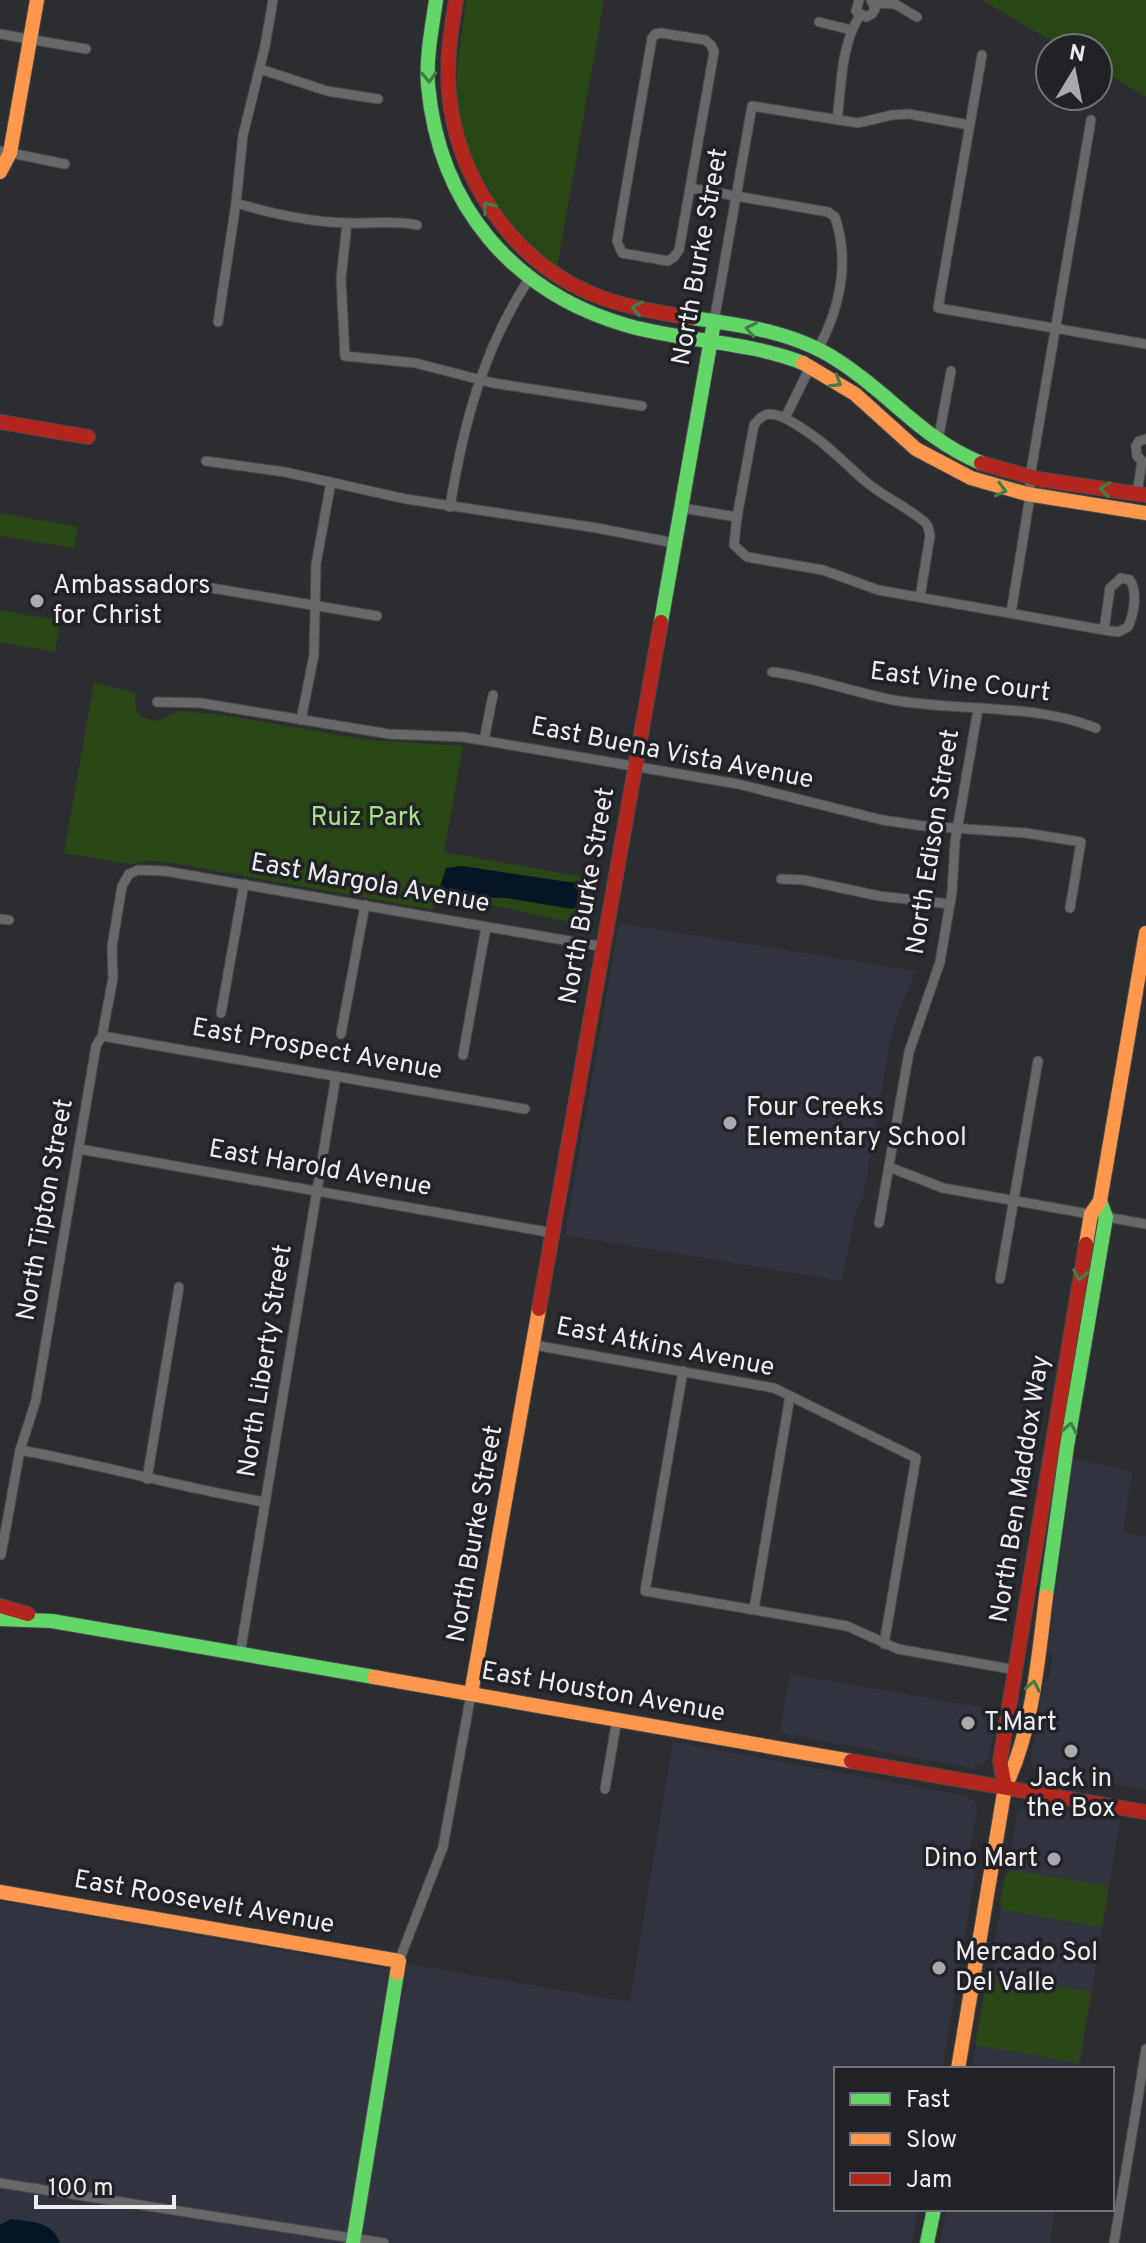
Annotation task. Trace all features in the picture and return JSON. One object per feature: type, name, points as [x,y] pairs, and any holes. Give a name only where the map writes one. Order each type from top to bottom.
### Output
[{"type":"main road","points":[[0,172],[37,0]]},
{"type":"main road","points":[[436,0],[428,82],[431,114],[440,150],[466,211],[504,259],[553,297],[581,311],[639,329],[762,351],[810,367],[849,390],[906,443],[987,486],[1030,496],[1146,513]]},
{"type":"main road","points":[[456,0],[448,57],[449,100],[455,133],[480,197],[515,241],[541,263],[594,296],[622,305],[768,332],[818,349],[860,374],[938,441],[982,463],[1030,477],[1141,494]]},
{"type":"main road","name":"North Burke Street","points":[[471,1694],[714,322]]},
{"type":"main road","points":[[0,422],[88,437]]},
{"type":"main road","name":"North Ben Maddox Way","points":[[1005,1787],[1000,1761],[1091,1214],[1100,1201],[1146,933]]},
{"type":"main road","points":[[1100,1201],[1106,1217]]},
{"type":"main road","name":"North Ben Maddox Way","points":[[958,2067],[1005,1787],[1017,1762],[1036,1670],[1067,1446],[1106,1217]]},
{"type":"main road","name":"East Houston Avenue","points":[[0,1606],[52,1621],[1146,1812]]},
{"type":"main road","name":"East Houston Avenue","points":[[0,1619],[52,1621]]},
{"type":"main road","name":"East Roosevelt Avenue","points":[[0,1892],[399,1961]]},
{"type":"main road","points":[[353,2240],[399,1961]]},
{"type":"main road","points":[[927,2243],[934,2211]]},
{"type":"street","points":[[218,322],[243,135],[273,0]]},
{"type":"street","points":[[859,0],[856,8],[860,15]]},
{"type":"street","points":[[860,15],[872,14],[875,9],[872,1],[895,4],[917,17]]},
{"type":"street","points":[[860,15],[851,30],[842,66],[837,120],[858,123],[909,114],[969,125]]},
{"type":"street","points":[[819,22],[851,30]]},
{"type":"street","points":[[0,34],[86,49]]},
{"type":"street","points":[[655,34],[705,40],[714,52],[690,188],[679,250],[674,257],[668,261],[622,253],[617,246],[655,34]]},
{"type":"street","points":[[982,55],[938,308],[1146,344]]},
{"type":"street","points":[[260,69],[327,91],[378,99]]},
{"type":"street","name":"North Burke Street","points":[[714,322],[752,106],[837,120]]},
{"type":"street","points":[[1011,613],[1030,496],[1030,477],[1091,120]]},
{"type":"street","points":[[5,152],[65,164]]},
{"type":"street","points":[[690,188],[828,212],[835,217],[840,231],[841,281],[829,329],[818,349]]},
{"type":"street","points":[[236,203],[299,218],[347,223],[400,221],[417,225]]},
{"type":"street","points":[[347,223],[341,279],[345,356],[415,363],[479,380],[642,406]]},
{"type":"street","points":[[450,507],[463,434],[479,380],[505,320],[529,279]]},
{"type":"street","points":[[785,418],[810,367]]},
{"type":"street","points":[[938,441],[951,371]]},
{"type":"street","points":[[920,597],[930,536],[926,524],[864,480],[825,442],[785,418],[770,413],[760,417],[754,425],[734,545],[747,557],[823,570],[878,590],[1104,630],[1118,632],[1128,627],[1132,616],[1135,588],[1130,580],[1121,578],[1110,588],[1104,630]]},
{"type":"street","points":[[1141,494],[1144,460],[1137,456],[1136,446],[1146,439]]},
{"type":"street","points":[[206,461],[285,472],[450,507],[597,528],[674,543]]},
{"type":"street","points":[[301,720],[314,655],[316,564],[331,482]]},
{"type":"street","points":[[682,508],[737,517]]},
{"type":"street","points":[[182,583],[377,616]]},
{"type":"street","name":"East Vine Court","points":[[772,672],[810,678],[897,701],[1069,720],[1096,728]]},
{"type":"street","points":[[484,740],[493,695]]},
{"type":"street","name":"East Buena Vista Avenue","points":[[157,702],[201,703],[389,734],[434,734],[484,740],[738,784],[882,820],[1016,832],[1081,842],[1070,908]]},
{"type":"street","name":"North Edison Street","points":[[879,1223],[909,1052],[940,962],[978,709]]},
{"type":"street","name":"East Margola Avenue","points":[[129,874],[152,869],[604,947]]},
{"type":"street","name":"North Tipton Street","points":[[1,1555],[20,1450],[36,1400],[96,1046],[102,1036],[113,978],[114,930],[122,886],[129,874]]},
{"type":"street","points":[[781,879],[804,880],[879,896],[950,904]]},
{"type":"street","points":[[221,1013],[244,884]]},
{"type":"street","points":[[341,1034],[365,905]]},
{"type":"street","points":[[463,1055],[486,927]]},
{"type":"street","name":"East Prospect Avenue","points":[[102,1036],[525,1109]]},
{"type":"street","points":[[1000,1279],[1038,1061]]},
{"type":"street","name":"North Liberty Street","points":[[240,1654],[336,1076]]},
{"type":"street","name":"East Harold Avenue","points":[[79,1149],[553,1233]]},
{"type":"street","points":[[889,1167],[943,1188],[1146,1224]]},
{"type":"street","points":[[147,1479],[179,1287]]},
{"type":"street","name":"East Atkins Avenue","points":[[534,1345],[757,1384],[790,1396],[916,1458],[884,1644]]},
{"type":"street","points":[[683,1371],[645,1591],[847,1626],[898,1649],[1016,1670]]},
{"type":"street","points":[[754,1609],[790,1396]]},
{"type":"street","points":[[20,1450],[265,1502]]},
{"type":"street","points":[[399,1961],[443,1847],[471,1694]]},
{"type":"street","points":[[605,1789],[617,1719]]},
{"type":"street","points":[[1114,2243],[1146,2049]]},
{"type":"street","points":[[0,2183],[384,2243]]},
{"type":"shaded area","name":"Four Creeks Elementary School","points":[[619,923],[915,971],[889,1047],[863,1198],[855,1213],[842,1281],[565,1235]]},
{"type":"shaded area","points":[[1073,1459],[1132,1471],[1123,1532],[1146,1536],[1146,1790],[1037,1772],[1030,1762],[1044,1683],[1049,1678],[1053,1657],[1048,1651]]},
{"type":"shaded area","points":[[790,1674],[998,1710],[988,1758],[985,1763],[972,1768],[780,1733]]},
{"type":"shaded area","points":[[673,1742],[967,1796],[975,1802],[977,1810],[969,1856],[975,1875],[942,2067],[834,2067],[834,2211],[918,2211],[912,2243],[0,2243],[0,1901],[384,1969],[408,1964],[630,2002]]},
{"type":"shaded area","points":[[1031,1805],[1120,1819],[1079,2067],[972,2067],[1018,1811]]},
{"type":"shaded area","points":[[947,2211],[1055,2211],[1050,2243],[940,2243]]},
{"type":"green space","points":[[467,0],[604,0],[557,268],[519,232],[503,211],[488,190],[466,142],[457,80]]},
{"type":"green space","points":[[982,0],[1146,0],[1146,97],[1114,78],[1114,32],[1036,32]]},
{"type":"green space","points":[[0,513],[78,527],[74,548],[0,536]]},
{"type":"green space","points":[[0,610],[60,621],[55,652],[0,642]]},
{"type":"green space","name":"Ruiz Park","points":[[94,683],[136,693],[137,712],[155,721],[180,711],[229,716],[367,740],[463,746],[444,852],[594,879],[588,911],[574,923],[482,903],[442,898],[437,890],[433,910],[167,862],[130,864],[64,853]]},
{"type":"green space","points":[[1010,1870],[1109,1886],[1102,1927],[1005,1910],[1000,1904],[1005,1876]]},
{"type":"green space","points":[[988,1975],[1091,1992],[1079,2063],[975,2045]]},
{"type":"water","points":[[462,866],[575,883],[584,889],[586,897],[581,905],[572,909],[506,898],[456,897],[441,893],[446,868]]},
{"type":"water","points":[[11,2219],[47,2227],[60,2243],[0,2243],[0,2225]]},
{"type":"traffic: fast","points":[[436,0],[428,74],[435,129],[448,169],[466,206],[489,238],[517,267],[550,291],[588,311],[629,326],[760,350],[803,363]]},
{"type":"traffic: fast","points":[[692,318],[767,331],[820,350],[856,373],[940,441],[981,463]]},
{"type":"traffic: fast","points":[[661,622],[714,322]]},
{"type":"traffic: fast","points":[[1046,1596],[1067,1446],[1106,1217],[1100,1201]]},
{"type":"traffic: fast","points":[[0,1619],[52,1621],[374,1677]]},
{"type":"traffic: fast","points":[[353,2243],[397,1973]]},
{"type":"traffic: fast","points":[[927,2243],[934,2211]]},
{"type":"traffic: slow","points":[[0,172],[10,153],[37,0]]},
{"type":"traffic: slow","points":[[803,363],[855,394],[916,449],[971,478],[1027,494],[1146,513]]},
{"type":"traffic: slow","points":[[1086,1244],[1091,1214],[1100,1201],[1146,933]]},
{"type":"traffic: slow","points":[[471,1694],[539,1309]]},
{"type":"traffic: slow","points":[[958,2067],[1005,1787],[1028,1718],[1046,1596]]},
{"type":"traffic: slow","points":[[374,1677],[851,1761]]},
{"type":"traffic: slow","points":[[0,1892],[399,1961],[397,1973]]},
{"type":"traffic: jam","points":[[456,0],[448,69],[454,123],[463,154],[492,211],[536,259],[590,293],[615,302],[692,318]]},
{"type":"traffic: jam","points":[[0,422],[88,437]]},
{"type":"traffic: jam","points":[[981,463],[1038,479],[1146,495]]},
{"type":"traffic: jam","points":[[539,1309],[661,622]]},
{"type":"traffic: jam","points":[[1005,1787],[1000,1761],[1086,1244]]},
{"type":"traffic: jam","points":[[0,1606],[28,1614]]},
{"type":"traffic: jam","points":[[851,1761],[1146,1812]]},
{"type":"place","name":"Ambassadors for Christ","points":[[37,601]]},
{"type":"place","name":"Four Creeks Elementary School","points":[[730,1123]]},
{"type":"place","name":"T.Mart","points":[[968,1723]]},
{"type":"place","name":"Jack in the Box","points":[[1071,1751]]},
{"type":"place","name":"Dino Mart","points":[[1054,1859]]},
{"type":"place","name":"Mercado Sol Del Valle","points":[[939,1968]]}]
